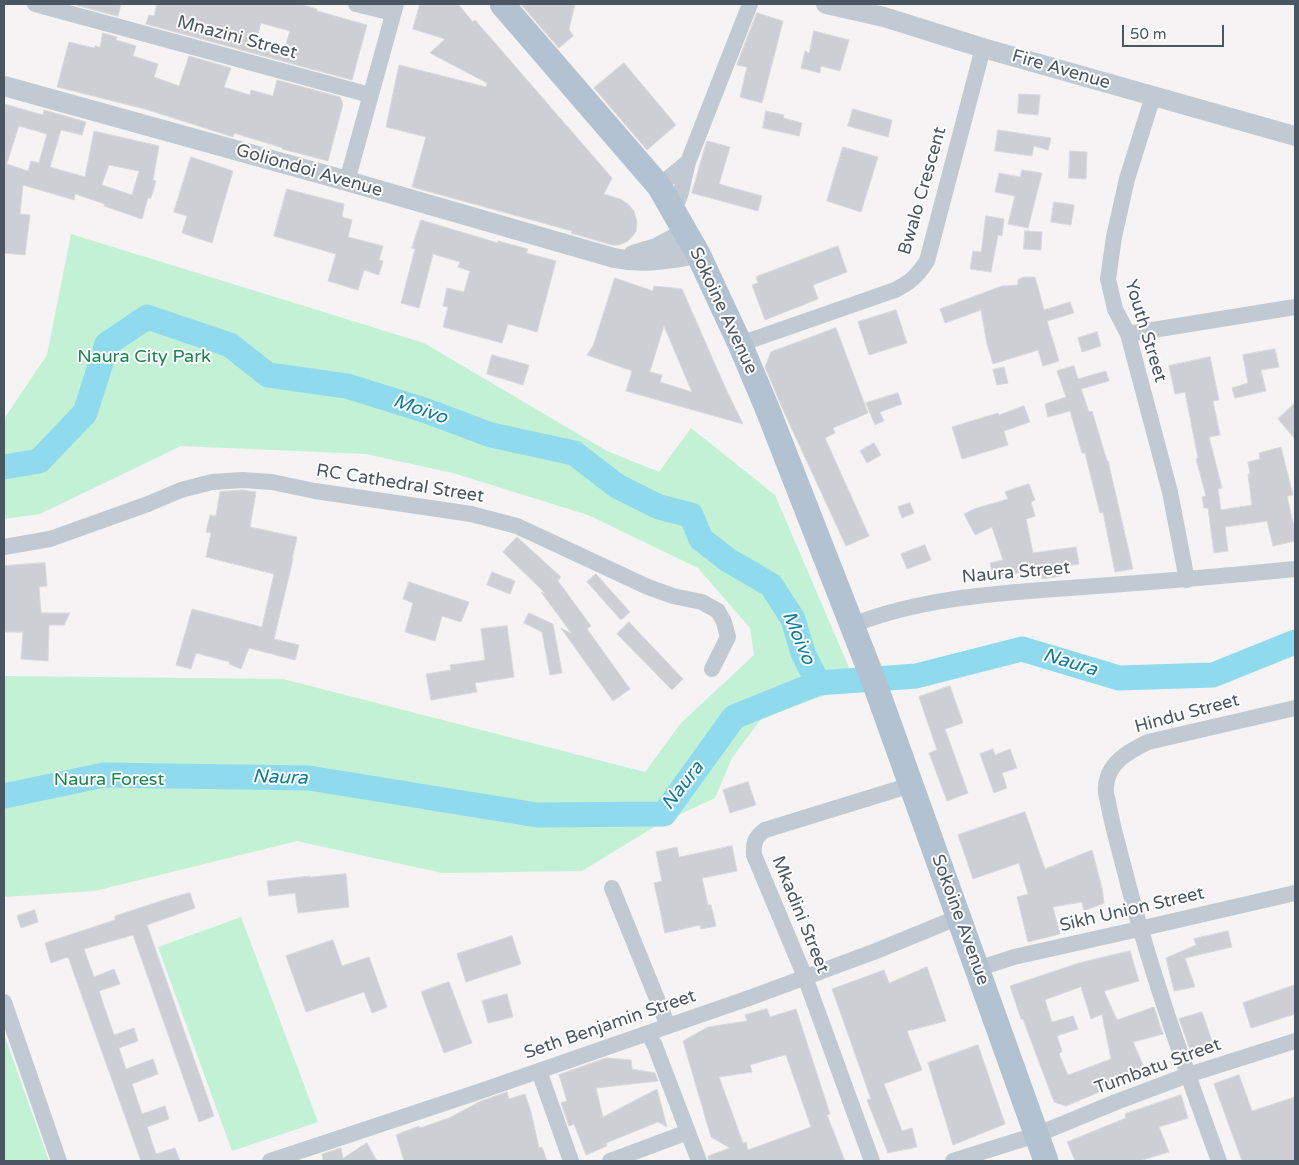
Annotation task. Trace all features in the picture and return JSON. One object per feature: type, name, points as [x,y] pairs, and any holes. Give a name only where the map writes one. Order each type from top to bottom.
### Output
[{"type":"main road","name":"Sokoine Avenue","points":[[502,4],[659,186],[698,254],[740,344],[767,408],[870,671],[1046,1161]]},
{"type":"street","name":"Mnazini Street","points":[[35,4],[370,94]]},
{"type":"street","points":[[347,181],[394,9],[356,4]]},
{"type":"street","points":[[614,258],[634,255],[656,248],[680,222],[681,192],[688,162],[750,4]]},
{"type":"street","name":"Fire Avenue","points":[[826,4],[884,17],[983,48],[1295,136]]},
{"type":"street","name":"Bwalo Crescent","points":[[740,344],[895,290],[910,283],[918,274],[927,261],[983,48]]},
{"type":"street","name":"Goliondoi Avenue","points":[[4,86],[347,181],[614,258],[635,262],[698,254]]},
{"type":"street","name":"Youth Street","points":[[1153,96],[1127,179],[1114,237],[1108,279],[1114,309],[1128,334],[1170,492],[1187,580]]},
{"type":"street","points":[[659,186],[688,162]]},
{"type":"street","points":[[1128,334],[1295,307]]},
{"type":"street","name":"RC Cathedral Street","points":[[4,547],[50,540],[181,490],[212,482],[243,480],[272,482],[315,491],[471,514],[517,526],[648,587],[673,596],[702,602],[718,611],[724,622],[728,637],[712,669]]},
{"type":"street","name":"Naura Street","points":[[852,625],[872,617],[917,605],[971,596],[1187,580],[1295,569]]},
{"type":"street","name":"Hindu Street","points":[[1218,1161],[1139,930],[1111,817],[1106,786],[1111,769],[1128,751],[1148,742],[1295,708]]},
{"type":"street","name":"Mkadini Street","points":[[872,1161],[805,978],[754,855],[754,840],[758,834],[765,830],[911,785]]},
{"type":"street","points":[[612,888],[668,1026]]},
{"type":"street","name":"Sikh Union Street","points":[[977,969],[1014,957],[1295,893]]},
{"type":"street","name":"Seth Benjamin Street","points":[[270,1161],[309,1155],[539,1071],[805,978],[959,916]]},
{"type":"street","points":[[4,1002],[59,1161]]},
{"type":"street","points":[[648,1033],[655,1046],[699,1161]]},
{"type":"street","name":"Tumbatu Street","points":[[953,1161],[1036,1135],[1188,1075],[1295,1041]]},
{"type":"street","points":[[539,1071],[571,1161]]},
{"type":"street","points":[[610,1161],[688,1132]]},
{"type":"green space","points":[[71,234],[424,343],[607,451],[659,472],[691,428],[775,495],[856,684],[762,718],[732,758],[715,798],[659,824],[582,871],[442,873],[297,841],[95,891],[4,897],[4,676],[283,679],[645,772],[681,723],[754,655],[750,628],[698,568],[588,515],[453,473],[366,454],[181,446],[40,514],[4,519],[4,419],[47,355]]},
{"type":"green space","points":[[241,917],[318,1122],[232,1151],[158,947]]},
{"type":"green space","points":[[4,1034],[49,1161],[4,1161]]},
{"type":"building","points":[[72,4],[121,4],[118,16]]},
{"type":"building","points":[[157,4],[300,4],[317,9],[317,11],[367,25],[352,80],[146,24],[149,15],[154,16]],"holes":[[[261,23],[290,31],[283,53],[275,51],[274,53],[255,48]]]},
{"type":"building","points":[[420,4],[458,4],[473,22],[475,20],[612,178],[604,194],[620,199],[628,204],[634,211],[637,222],[636,232],[628,241],[619,245],[612,245],[571,233],[572,231],[412,187],[426,137],[386,127],[399,65],[486,87],[487,83],[430,53],[445,39],[413,29]]},
{"type":"building","points":[[521,4],[575,4],[569,29],[573,36],[559,48]]},
{"type":"building","points":[[757,13],[783,21],[762,103],[740,97],[747,67],[737,65]]},
{"type":"building","points":[[814,31],[849,40],[840,71],[821,66],[820,73],[801,68],[805,51],[809,53]]},
{"type":"building","points":[[103,33],[117,37],[116,40],[136,46],[133,56],[158,64],[154,77],[179,86],[189,56],[231,68],[224,87],[250,95],[251,90],[273,96],[277,80],[340,97],[343,104],[328,161],[282,149],[234,133],[233,137],[145,109],[57,87],[69,42],[94,48],[95,46],[100,47]]},
{"type":"building","points":[[624,63],[676,125],[647,150],[594,88]]},
{"type":"building","points":[[1019,94],[1040,95],[1038,115],[1018,113]]},
{"type":"building","points":[[4,104],[43,115],[44,110],[86,122],[82,135],[61,130],[50,167],[85,177],[94,131],[159,146],[153,180],[156,181],[151,198],[148,198],[142,219],[75,194],[74,200],[23,185],[20,214],[30,215],[25,255],[4,253]],"holes":[[[19,126],[47,134],[39,163],[31,161],[28,171],[7,164]],[[109,165],[139,171],[132,195],[102,185]]]},
{"type":"building","points":[[853,109],[892,120],[888,137],[848,126]]},
{"type":"building","points":[[766,111],[784,115],[783,118],[802,123],[799,136],[763,128]]},
{"type":"building","points":[[998,130],[1051,138],[1048,150],[1034,146],[1032,156],[995,151]]},
{"type":"building","points":[[707,141],[730,147],[719,184],[762,196],[758,211],[692,193]]},
{"type":"building","points":[[843,147],[878,157],[861,212],[827,201]]},
{"type":"building","points":[[1070,151],[1087,152],[1086,179],[1069,178]]},
{"type":"building","points":[[191,157],[233,171],[212,243],[182,233],[187,216],[174,212]]},
{"type":"building","points":[[1022,170],[1042,173],[1028,228],[1008,224],[1015,196],[995,192],[999,173],[1020,177]]},
{"type":"building","points":[[287,189],[344,204],[342,217],[352,220],[348,237],[383,246],[379,260],[383,261],[379,275],[364,270],[358,290],[328,281],[336,254],[274,236]]},
{"type":"building","points":[[1054,202],[1074,205],[1071,225],[1051,222]]},
{"type":"building","points":[[986,216],[1004,219],[1002,236],[998,235],[991,272],[970,269],[973,251],[981,252]]},
{"type":"building","points":[[421,220],[498,243],[498,241],[528,249],[526,253],[556,261],[537,332],[508,324],[502,343],[443,327],[448,307],[443,306],[447,288],[464,292],[470,271],[458,267],[460,262],[433,254],[419,308],[401,303],[415,249],[412,248]]},
{"type":"building","points":[[1025,231],[1042,232],[1041,250],[1024,249]]},
{"type":"building","points":[[838,246],[847,272],[813,285],[818,299],[765,320],[752,285],[758,283],[756,277]]},
{"type":"building","points":[[1024,277],[1035,277],[1044,310],[1070,302],[1074,313],[1047,321],[1059,361],[1043,366],[1038,350],[993,364],[987,344],[981,310],[945,323],[940,309],[1002,286],[1018,285],[1018,280]]},
{"type":"building","points":[[615,278],[653,291],[654,286],[682,289],[743,424],[626,391],[632,371],[587,355],[593,346]],"holes":[[[664,326],[692,392],[660,382],[662,375],[650,372]]]},
{"type":"building","points":[[896,310],[907,343],[869,355],[858,322]]},
{"type":"building","points":[[836,328],[868,413],[833,428],[835,433],[825,438],[869,536],[846,546],[765,367],[771,352]]},
{"type":"building","points":[[1097,332],[1101,346],[1082,352],[1078,338]]},
{"type":"building","points":[[1275,349],[1279,367],[1261,370],[1266,391],[1235,398],[1232,388],[1248,383],[1243,355]]},
{"type":"building","points":[[492,355],[529,365],[523,385],[487,374]]},
{"type":"building","points":[[1210,357],[1219,400],[1213,401],[1220,435],[1209,437],[1222,488],[1218,489],[1221,510],[1252,505],[1248,462],[1260,459],[1259,453],[1281,447],[1293,495],[1287,496],[1295,531],[1295,541],[1273,546],[1267,521],[1225,527],[1228,551],[1214,553],[1208,508],[1204,508],[1202,497],[1206,496],[1196,459],[1198,458],[1185,392],[1175,394],[1169,366]]},
{"type":"building","points":[[1074,366],[1078,379],[1106,371],[1109,381],[1081,389],[1089,412],[1092,411],[1108,461],[1133,569],[1115,572],[1103,512],[1100,513],[1085,453],[1082,453],[1070,411],[1048,417],[1045,404],[1066,397],[1057,371]]},
{"type":"building","points":[[1004,367],[1008,383],[997,385],[993,370]]},
{"type":"building","points":[[898,393],[902,404],[880,412],[884,421],[875,425],[866,403]]},
{"type":"building","points":[[1295,403],[1295,439],[1278,419]]},
{"type":"building","points":[[1024,406],[1030,422],[1004,431],[1008,445],[962,459],[952,427],[998,413],[999,415]]},
{"type":"building","points":[[874,443],[881,455],[867,463],[860,451]]},
{"type":"building","points":[[1029,484],[1035,500],[1031,502],[1035,516],[1026,519],[1033,553],[1076,547],[1079,564],[1060,567],[1061,576],[1042,579],[1040,570],[1010,574],[1010,576],[994,580],[990,563],[1003,560],[992,527],[975,535],[964,514],[974,509],[1008,499],[1005,492]]},
{"type":"building","points":[[243,490],[256,492],[250,527],[297,537],[274,639],[299,645],[295,660],[249,648],[241,669],[229,664],[230,662],[196,653],[191,669],[176,665],[192,609],[262,627],[274,574],[206,557],[211,533],[206,532],[210,515],[216,516],[220,492]]},
{"type":"building","points":[[910,503],[914,513],[902,518],[898,507]]},
{"type":"building","points":[[517,537],[561,577],[558,581],[591,626],[587,629],[630,689],[613,701],[561,628],[572,634],[541,592],[546,594],[503,552]]},
{"type":"building","points":[[925,545],[931,560],[907,569],[901,554]]},
{"type":"building","points":[[45,563],[47,586],[39,587],[41,613],[70,613],[64,625],[49,625],[48,661],[21,659],[23,632],[4,632],[4,566]]},
{"type":"building","points":[[492,572],[515,581],[510,594],[487,585]]},
{"type":"building","points":[[596,574],[630,612],[621,620],[587,582]]},
{"type":"building","points":[[409,582],[469,602],[461,622],[442,616],[435,641],[405,632],[413,603],[403,599]]},
{"type":"building","points":[[529,613],[553,624],[562,673],[550,675],[542,632],[524,623]]},
{"type":"building","points":[[629,622],[683,679],[672,690],[617,634]]},
{"type":"building","points":[[507,626],[514,677],[475,683],[477,692],[431,700],[426,674],[451,670],[450,665],[485,660],[481,629]]},
{"type":"building","points":[[950,686],[963,723],[945,729],[968,793],[947,801],[929,753],[937,750],[919,697]]},
{"type":"building","points":[[993,749],[995,755],[1010,749],[1017,768],[1002,773],[1007,788],[994,793],[980,754]]},
{"type":"building","points":[[748,782],[756,805],[730,813],[723,790]]},
{"type":"building","points":[[1025,812],[1045,869],[1092,850],[1104,903],[1084,911],[1082,902],[1053,907],[1060,934],[1028,942],[1017,897],[1028,894],[1019,863],[973,879],[958,835]]},
{"type":"building","points":[[732,846],[737,871],[702,878],[708,905],[711,905],[716,926],[701,929],[700,925],[665,933],[654,883],[662,881],[656,852],[677,847],[679,857]]},
{"type":"building","points":[[346,874],[349,907],[298,913],[295,893],[269,896],[267,881]]},
{"type":"building","points":[[190,893],[195,908],[147,925],[214,1116],[199,1122],[133,935],[84,949],[94,977],[114,969],[120,984],[99,991],[114,1035],[134,1028],[138,1041],[119,1048],[126,1069],[153,1059],[158,1074],[132,1084],[142,1114],[165,1106],[169,1119],[147,1127],[156,1154],[175,1148],[180,1161],[141,1161],[68,957],[51,963],[45,943],[115,920],[115,916]]},
{"type":"building","points":[[35,910],[38,922],[21,928],[17,916]]},
{"type":"building","points":[[1228,931],[1232,947],[1185,958],[1195,987],[1174,991],[1166,958],[1196,945],[1194,939]]},
{"type":"building","points":[[512,936],[521,964],[466,982],[457,954]]},
{"type":"building","points":[[333,940],[342,966],[369,957],[387,1007],[372,1013],[364,992],[306,1012],[286,956]]},
{"type":"building","points":[[1130,951],[1139,981],[1104,991],[1117,1020],[1154,1007],[1163,1034],[1133,1042],[1146,1072],[1103,1087],[1104,1090],[1066,1106],[1054,1102],[1010,986],[1079,963]],"holes":[[[1081,987],[1091,1019],[1102,1014],[1111,1059],[1068,1075],[1059,1054],[1062,1051],[1057,1036],[1078,1029],[1073,1016],[1052,1022],[1045,1000]]]},
{"type":"building","points":[[927,967],[946,1021],[907,1031],[922,1070],[884,1084],[902,1131],[912,1128],[917,1147],[888,1153],[867,1100],[871,1099],[832,989],[884,970],[889,983]]},
{"type":"building","points":[[449,982],[472,1043],[444,1053],[421,992]]},
{"type":"building","points":[[1295,985],[1295,1014],[1251,1028],[1243,1003]]},
{"type":"building","points":[[507,994],[513,1017],[488,1023],[482,1001]]},
{"type":"building","points":[[767,1009],[770,1017],[796,1009],[830,1114],[827,1115],[845,1161],[709,1161],[708,1156],[730,1148],[711,1137],[683,1041],[708,1027],[747,1021],[745,1015]],"holes":[[[786,1055],[811,1127],[748,1150],[746,1142],[743,1143],[719,1077],[752,1072],[750,1065]]]},
{"type":"building","points":[[1202,1012],[1213,1044],[1191,1052],[1179,1019]]},
{"type":"building","points":[[978,1045],[1005,1124],[953,1145],[928,1063]]},
{"type":"building","points":[[606,1058],[631,1060],[632,1069],[655,1073],[658,1081],[596,1088],[603,1117],[657,1089],[667,1127],[658,1122],[606,1143],[607,1146],[586,1155],[574,1124],[569,1126],[561,1103],[567,1101],[559,1075]]},
{"type":"building","points":[[1239,1075],[1252,1111],[1295,1097],[1295,1161],[1242,1161],[1214,1084]]},
{"type":"building","points":[[507,1092],[509,1099],[525,1094],[539,1148],[542,1147],[547,1161],[404,1161],[396,1135],[419,1126],[420,1128],[449,1118],[479,1102]]},
{"type":"building","points":[[1181,1095],[1188,1118],[1159,1127],[1169,1152],[1139,1161],[1075,1161],[1067,1142],[1126,1118],[1125,1114]]},
{"type":"building","points":[[367,1143],[377,1161],[323,1161],[322,1154],[341,1148],[343,1158]]},
{"type":"waterway","name":"Moivo","points":[[4,467],[39,461],[85,413],[107,344],[147,317],[230,345],[268,375],[347,386],[424,410],[491,435],[574,453],[617,486],[659,507],[691,515],[701,539],[728,560],[771,585],[793,619],[803,653],[818,683]]},
{"type":"waterway","name":"Naura","points":[[4,796],[104,775],[309,778],[537,815],[664,814],[734,717],[818,683],[916,676],[1022,649],[1119,678],[1213,675],[1295,642]]},
{"type":"park label","name":"Naura City Park","points":[[144,357]]},
{"type":"park label","name":"Naura Forest","points":[[109,780]]}]
